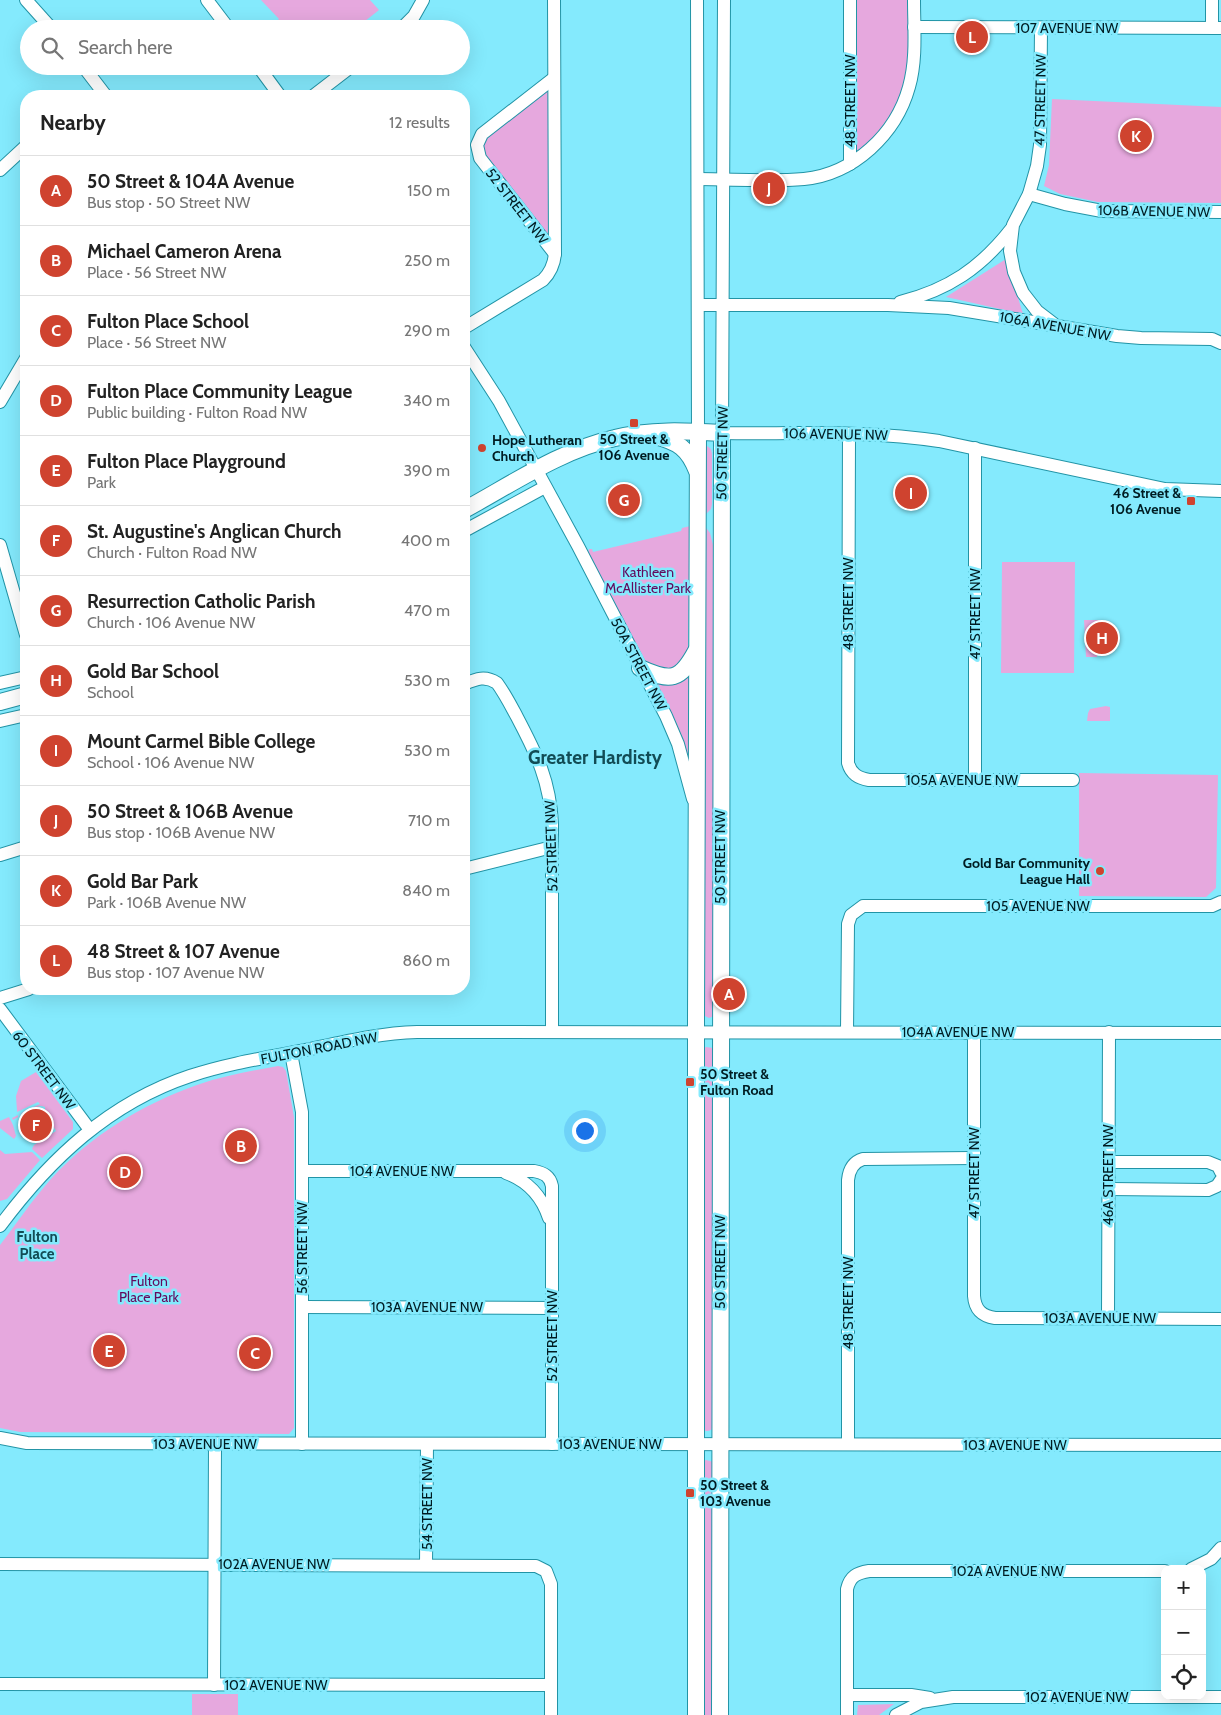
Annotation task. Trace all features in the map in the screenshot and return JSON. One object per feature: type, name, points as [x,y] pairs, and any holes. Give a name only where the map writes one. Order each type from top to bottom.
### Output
[{"type":"main road","name":"106 AVENUE NW","points":[[470,507],[536,470],[583,448],[614,438],[660,431],[722,433]]},
{"type":"main road","name":"50 STREET NW","points":[[696,1715],[696,650],[698,432]]},
{"type":"main road","points":[[642,433],[666,439],[682,446],[691,457],[698,476]]},
{"type":"main road","name":"50 STREET NW","points":[[720,1715],[722,433]]},
{"type":"main road","points":[[640,668],[666,678],[673,676],[680,673],[689,664],[696,650]]},
{"type":"main road","points":[[0,702],[20,697]]},
{"type":"street","points":[[26,0],[44,20]]},
{"type":"street","points":[[207,0],[222,20]]},
{"type":"street","name":"52 STREET NW","points":[[554,0],[555,254]]},
{"type":"street","name":"50 STREET NW","points":[[697,0],[698,432]]},
{"type":"street","name":"50 STREET NW","points":[[722,433],[724,0]]},
{"type":"street","name":"48 STREET NW","points":[[850,0],[850,164]]},
{"type":"street","name":"48 STREET NW","points":[[850,164],[880,140],[901,109],[910,87],[914,0]]},
{"type":"street","points":[[1212,0],[1217,28]]},
{"type":"street","points":[[411,20],[422,4]]},
{"type":"street","name":"107 AVENUE NW","points":[[914,28],[1217,28]]},
{"type":"street","name":"47 STREET NW","points":[[1041,28],[1041,136],[1037,166],[1028,194],[1013,225],[1010,250],[1014,272],[1027,300],[1036,311],[1060,328]]},
{"type":"street","points":[[90,75],[101,90]]},
{"type":"street","points":[[265,75],[276,90]]},
{"type":"street","points":[[321,90],[340,75]]},
{"type":"street","name":"52 STREET NW","points":[[554,78],[482,134],[477,145],[480,158],[555,254]]},
{"type":"street","points":[[0,170],[20,152]]},
{"type":"street","points":[[698,180],[805,179],[828,174],[850,164]]},
{"type":"street","name":"106B AVENUE NW","points":[[1028,194],[1102,211],[1221,212]]},
{"type":"street","name":"106A AVENUE NW","points":[[888,305],[929,293],[955,281],[986,258],[1013,225]]},
{"type":"street","points":[[470,324],[543,280],[551,270],[555,254]]},
{"type":"street","name":"106A AVENUE NW","points":[[698,306],[888,305],[963,310],[1060,328],[1129,338],[1212,339],[1221,343]]},
{"type":"street","name":"50A STREET NW","points":[[470,356],[499,401],[578,546],[666,716],[678,744],[696,811]]},
{"type":"street","points":[[0,402],[20,368]]},
{"type":"street","name":"106 AVENUE NW","points":[[722,433],[882,434],[912,437],[975,448],[1165,489],[1221,491]]},
{"type":"street","name":"48 STREET NW","points":[[849,434],[848,763],[853,773]]},
{"type":"street","name":"47 STREET NW","points":[[974,780],[975,448]]},
{"type":"street","points":[[470,529],[545,487]]},
{"type":"street","points":[[0,549],[20,616]]},
{"type":"street","name":"52 STREET NW","points":[[470,682],[479,678],[487,678],[500,686],[541,764],[551,804],[552,1032]]},
{"type":"street","points":[[0,684],[20,679]]},
{"type":"street","points":[[0,721],[20,716]]},
{"type":"street","name":"105A AVENUE NW","points":[[853,773],[860,778],[869,780],[1073,780]]},
{"type":"street","points":[[470,868],[552,847]]},
{"type":"street","points":[[0,855],[20,849]]},
{"type":"street","name":"105 AVENUE NW","points":[[847,1032],[848,924],[855,911],[863,906],[1212,906],[1221,902]]},
{"type":"street","points":[[0,998],[20,992]]},
{"type":"street","name":"60 STREET NW","points":[[0,1010],[90,1130]]},
{"type":"street","name":"FULTON ROAD NW","points":[[2,1218],[52,1163],[90,1130],[136,1100],[174,1082],[222,1067],[404,1032],[696,1032]]},
{"type":"street","name":"104A AVENUE NW","points":[[696,1032],[1221,1033]]},
{"type":"street","name":"47 STREET NW","points":[[974,1032],[974,1296],[975,1304],[980,1312]]},
{"type":"street","name":"46A STREET NW","points":[[1108,1032],[1108,1318]]},
{"type":"street","name":"56 STREET NW","points":[[291,1053],[301,1103],[303,1171],[302,1444]]},
{"type":"street","name":"48 STREET NW","points":[[848,1444],[848,1180],[850,1171],[854,1163],[867,1158],[974,1158]]},
{"type":"street","points":[[1109,1162],[1208,1162],[1218,1166],[1221,1172]]},
{"type":"street","name":"104 AVENUE NW","points":[[303,1171],[534,1171],[548,1176]]},
{"type":"street","name":"104 AVENUE NW","points":[[501,1171],[521,1180],[534,1191]]},
{"type":"street","name":"52 STREET NW","points":[[548,1176],[552,1186],[552,1444]]},
{"type":"street","points":[[1108,1189],[1208,1190],[1217,1186],[1221,1180]]},
{"type":"street","name":"52 STREET NW","points":[[534,1191],[546,1210],[552,1228]]},
{"type":"street","name":"103A AVENUE NW","points":[[302,1307],[552,1308]]},
{"type":"street","name":"103A AVENUE NW","points":[[980,1312],[984,1316],[995,1318],[1221,1319]]},
{"type":"street","name":"103 AVENUE NW","points":[[0,1438],[27,1443],[1221,1445]]},
{"type":"street","points":[[214,1685],[215,1444]]},
{"type":"street","name":"54 STREET NW","points":[[426,1564],[427,1444]]},
{"type":"street","points":[[1199,1565],[1211,1559],[1221,1548]]},
{"type":"street","name":"102A AVENUE NW","points":[[0,1564],[529,1564],[546,1571],[552,1584],[551,1685]]},
{"type":"street","name":"102A AVENUE NW","points":[[847,1695],[847,1589],[848,1583],[859,1572],[1161,1571]]},
{"type":"street","name":"102 AVENUE NW","points":[[0,1684],[551,1685]]},
{"type":"street","points":[[551,1685],[551,1715]]},
{"type":"street","points":[[847,1695],[847,1715]]},
{"type":"street","name":"102 AVENUE NW","points":[[847,1695],[911,1695],[932,1699]]},
{"type":"street","name":"102 AVENUE NW","points":[[896,1715],[912,1705],[932,1699],[964,1696],[1221,1697]]},
{"type":"green space","points":[[261,0],[370,0],[379,10],[366,20],[279,19]]},
{"type":"green space","points":[[850,0],[914,0],[914,56],[901,109],[850,164]]},
{"type":"green space","points":[[554,78],[555,254],[480,158],[478,141]]},
{"type":"green space","points":[[1052,99],[1221,107],[1221,203],[1098,202],[1060,194],[1044,186],[1049,165]]},
{"type":"green space","points":[[1006,259],[1023,314],[946,297]]},
{"type":"green space","points":[[707,446],[711,449],[712,454],[712,504],[711,509],[706,514],[703,513],[705,447]]},
{"type":"green space","points":[[704,525],[710,533],[713,545],[716,1012],[714,1016],[709,1018],[703,1015]]},
{"type":"green space","name":"Kathleen McAllister Park","points":[[690,526],[688,651],[687,658],[671,672],[650,667],[644,660],[588,553],[589,549],[592,549],[593,552],[681,531],[682,528]]},
{"type":"green space","points":[[1002,562],[1075,562],[1074,673],[1001,673]]},
{"type":"green space","points":[[1084,620],[1100,620],[1100,633],[1104,634],[1104,646],[1097,646],[1097,657],[1086,657]]},
{"type":"green space","points":[[686,677],[689,678],[688,766],[654,683],[674,683]]},
{"type":"green space","points":[[1110,707],[1110,721],[1087,721],[1090,709]]},
{"type":"green space","points":[[1079,773],[1218,775],[1216,888],[1206,897],[1079,896]]},
{"type":"green space","points":[[706,1047],[713,1048],[714,1427],[707,1431],[703,1430],[703,1049]]},
{"type":"green space","name":"Fulton Place Park","points":[[278,1066],[283,1067],[286,1071],[294,1117],[294,1428],[289,1434],[20,1432],[0,1428],[0,1245],[31,1203],[66,1163],[100,1135],[137,1112],[197,1085],[227,1076]]},
{"type":"green space","points":[[36,1072],[73,1122],[73,1129],[42,1158],[32,1149],[34,1145],[56,1131],[45,1113],[45,1107],[39,1106],[33,1112],[30,1110],[18,1115],[40,1104],[38,1102],[17,1112],[16,1096],[21,1081]]},
{"type":"green space","points":[[9,1117],[16,1136],[14,1139],[0,1128],[0,1121]]},
{"type":"green space","points":[[0,1150],[5,1154],[32,1152],[40,1160],[7,1199],[0,1201]]},
{"type":"green space","points":[[703,1461],[714,1462],[714,1715],[700,1715]]},
{"type":"green space","points":[[192,1694],[238,1694],[238,1715],[192,1715]]},
{"type":"green space","points":[[894,1704],[879,1715],[857,1715],[858,1705]]},
{"type":"place","name":"48 Street & 107 Avenue","points":[[972,37]]},
{"type":"place","name":"Gold Bar Park","points":[[1136,136]]},
{"type":"place","name":"50 Street & 106B Avenue","points":[[769,188]]},
{"type":"place","name":"50 Street & 106 Avenue","points":[[634,423]]},
{"type":"place","name":"Hope Lutheran Church","points":[[482,448]]},
{"type":"place","name":"Mount Carmel Bible College","points":[[911,493]]},
{"type":"place","name":"Resurrection Catholic Parish","points":[[624,500]]},
{"type":"place","name":"46 Street & 106 Avenue","points":[[1191,501]]},
{"type":"place","name":"Gold Bar School","points":[[1102,638]]},
{"type":"place","name":"Gold Bar Community League Hall","points":[[1100,871]]},
{"type":"place","name":"50 Street & 104A Avenue","points":[[729,994]]},
{"type":"place","name":"50 Street & Fulton Road","points":[[690,1082]]},
{"type":"place","name":"St. Augustine's Anglican Church","points":[[36,1125]]},
{"type":"place","name":"Michael Cameron Arena","points":[[241,1146]]},
{"type":"place","name":"Fulton Place Community League","points":[[125,1172]]},
{"type":"place","name":"Fulton Place Playground","points":[[109,1351]]},
{"type":"place","name":"Fulton Place School","points":[[255,1353]]},
{"type":"place","name":"50 Street & 103 Avenue","points":[[690,1493]]},
{"type":"district","name":"Greater Hardisty","points":[[595,757]]},
{"type":"district","name":"Fulton Place","points":[[37,1246]]}]
